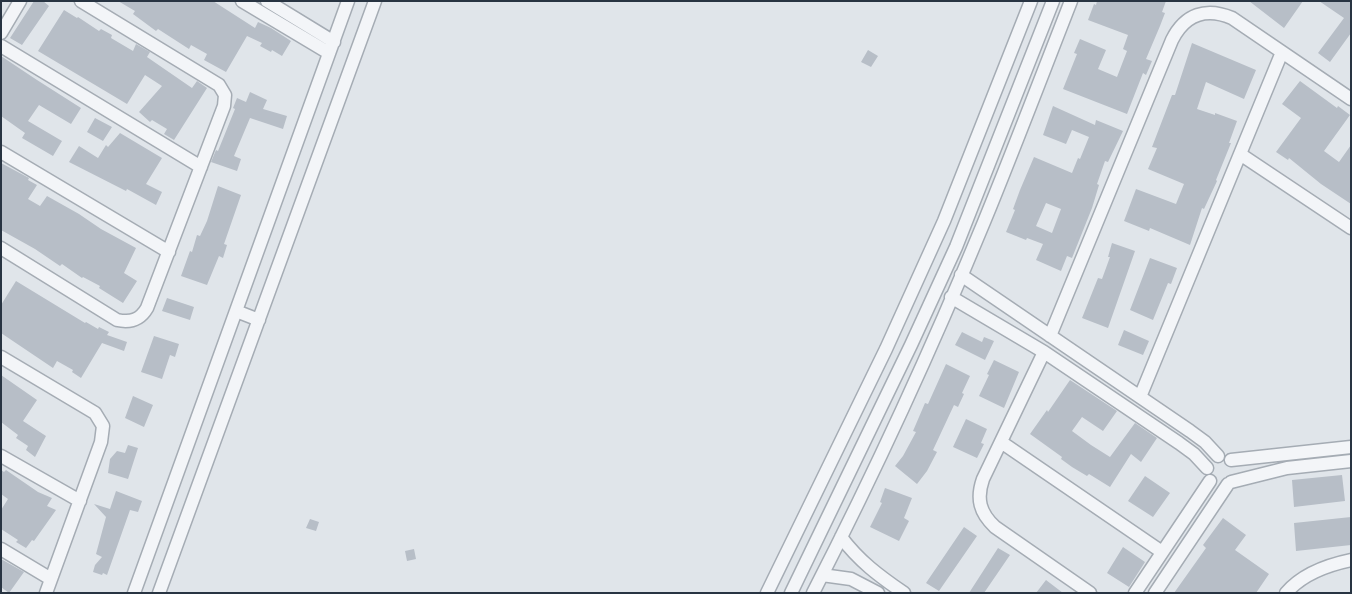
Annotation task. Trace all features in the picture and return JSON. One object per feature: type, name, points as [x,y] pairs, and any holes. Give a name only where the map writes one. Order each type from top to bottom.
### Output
[{"type":"street","points":[[1,33],[20,1]]},
{"type":"street","points":[[1,248],[111,317],[124,322],[138,319],[147,308],[224,106],[225,95],[222,89],[212,80],[81,1]]},
{"type":"street","points":[[242,1],[331,47]]},
{"type":"street","points":[[267,1],[331,47]]},
{"type":"street","points":[[134,593],[348,1]]},
{"type":"street","points":[[159,593],[375,1]]},
{"type":"street","points":[[768,593],[886,349],[944,221],[1031,1]]},
{"type":"street","points":[[791,593],[956,248],[1052,1]]},
{"type":"street","points":[[813,593],[891,432],[961,275],[1071,1]]},
{"type":"street","points":[[1050,336],[1177,30],[1184,23],[1192,17],[1212,12],[1232,18],[1351,99]]},
{"type":"street","points":[[1,46],[201,167]]},
{"type":"street","points":[[1140,396],[1282,52]]},
{"type":"street","points":[[1,152],[169,252]]},
{"type":"street","points":[[1240,154],[1351,228]]},
{"type":"street","points":[[961,275],[1198,436],[1218,456],[1228,457],[1234,463],[1236,471],[1229,483],[1155,593]]},
{"type":"street","points":[[951,297],[1044,352],[1187,448],[1207,468]]},
{"type":"street","points":[[236,311],[259,320]]},
{"type":"street","points":[[1044,352],[980,489],[979,500],[987,520],[995,527],[1090,593]]},
{"type":"street","points":[[1,357],[95,413],[103,426],[102,442],[46,593]]},
{"type":"street","points":[[1001,442],[1162,552]]},
{"type":"street","points":[[1231,460],[1351,447]]},
{"type":"street","points":[[1,456],[80,502]]},
{"type":"street","points":[[1218,456],[1209,462],[1207,468],[1210,480],[1218,485],[1287,468],[1351,462]]},
{"type":"street","points":[[1135,593],[1210,480]]},
{"type":"street","points":[[814,497],[833,507]]},
{"type":"street","points":[[841,537],[866,566],[898,591]]},
{"type":"street","points":[[1,549],[51,579]]},
{"type":"street","points":[[1286,593],[1304,578],[1319,570],[1351,560]]},
{"type":"street","points":[[822,575],[851,579],[878,593]]},
{"type":"building","points":[[34,1],[43,1],[49,6],[22,45],[10,38]]},
{"type":"building","points":[[118,1],[213,1],[255,28],[258,22],[291,41],[282,56],[260,46],[262,43],[247,36],[226,72],[204,60],[207,54],[191,45],[189,49],[158,29],[156,31],[133,14],[135,11]]},
{"type":"building","points":[[1097,1],[1166,1],[1162,12],[1165,13],[1146,59],[1152,61],[1146,75],[1143,73],[1127,114],[1063,89],[1077,54],[1074,53],[1080,39],[1106,50],[1098,69],[1117,77],[1127,51],[1123,49],[1128,35],[1088,20]]},
{"type":"building","points":[[1249,1],[1303,1],[1284,28]]},
{"type":"building","points":[[1319,1],[1351,1],[1351,33],[1330,62],[1318,53],[1344,18]]},
{"type":"building","points":[[64,10],[99,31],[101,29],[112,35],[111,38],[133,51],[136,44],[150,52],[147,57],[192,88],[197,81],[207,88],[174,140],[164,134],[167,129],[152,120],[150,122],[139,112],[162,86],[145,75],[127,104],[38,51]]},
{"type":"building","points":[[1192,43],[1256,70],[1244,99],[1206,82],[1197,109],[1237,121],[1217,181],[1204,209],[1202,208],[1190,245],[1150,228],[1149,231],[1124,221],[1136,189],[1176,204],[1184,184],[1148,169],[1157,148],[1152,147],[1172,95],[1175,95]]},
{"type":"building","points":[[868,50],[878,56],[871,67],[861,62]]},
{"type":"building","points":[[1,56],[81,108],[71,124],[39,105],[28,121],[62,141],[53,156],[22,138],[25,133],[1,116]]},
{"type":"building","points":[[1300,81],[1337,108],[1338,106],[1350,115],[1324,151],[1339,162],[1351,145],[1351,204],[1321,184],[1289,158],[1288,160],[1276,152],[1301,118],[1282,104]]},
{"type":"building","points":[[250,92],[267,100],[263,109],[287,116],[283,129],[250,118],[234,156],[241,159],[237,171],[211,162],[216,150],[218,151],[235,109],[233,108],[237,98],[246,102]]},
{"type":"building","points":[[1053,106],[1095,125],[1096,120],[1123,131],[1108,162],[1105,161],[1097,184],[1099,185],[1092,208],[1072,258],[1067,256],[1061,271],[1036,260],[1043,244],[1006,232],[1015,210],[1013,209],[1020,190],[1034,157],[1072,173],[1089,137],[1072,130],[1066,144],[1043,135]],"holes":[[[1046,203],[1061,209],[1052,233],[1036,226]]]},
{"type":"building","points":[[95,118],[112,127],[103,141],[87,132]]},
{"type":"building","points":[[120,133],[162,158],[146,184],[162,192],[156,205],[69,162],[79,146],[98,158],[106,145],[108,147]]},
{"type":"building","points":[[1,163],[29,178],[28,180],[37,185],[28,199],[40,206],[47,196],[136,248],[124,273],[137,281],[123,303],[99,288],[100,286],[82,278],[62,264],[60,266],[1,230]]},
{"type":"building","points":[[218,186],[241,195],[224,244],[227,245],[223,258],[219,256],[207,285],[181,276],[190,251],[192,252],[197,235],[200,236],[207,221]]},
{"type":"building","points":[[1112,243],[1135,251],[1108,328],[1082,318],[1098,278],[1102,279],[1110,257],[1108,257]]},
{"type":"building","points":[[1150,258],[1177,268],[1171,284],[1168,283],[1153,320],[1130,310]]},
{"type":"building","points":[[16,281],[85,323],[98,329],[99,327],[109,332],[107,335],[127,342],[124,351],[102,343],[81,378],[72,372],[73,370],[57,361],[53,368],[1,333],[1,305]]},
{"type":"building","points":[[167,298],[194,307],[190,320],[162,311]]},
{"type":"building","points":[[1124,330],[1149,341],[1143,355],[1118,345]]},
{"type":"building","points":[[962,332],[982,342],[984,337],[994,341],[985,360],[955,345]]},
{"type":"building","points":[[154,336],[179,344],[175,357],[170,355],[162,379],[141,372]]},
{"type":"building","points":[[994,360],[1019,372],[1004,408],[979,396]]},
{"type":"building","points":[[946,364],[970,376],[958,407],[954,405],[933,450],[937,452],[927,471],[917,484],[895,466],[903,456],[916,432],[913,431],[925,403],[928,404]]},
{"type":"building","points":[[1,375],[37,400],[23,421],[46,436],[35,457],[26,450],[28,446],[16,438],[18,435],[1,422]]},
{"type":"building","points":[[1070,380],[1117,411],[1103,431],[1082,417],[1072,431],[1091,445],[1110,457],[1135,423],[1157,438],[1141,462],[1131,454],[1110,487],[1089,474],[1087,476],[1072,467],[1061,459],[1062,457],[1030,434]]},
{"type":"building","points":[[133,396],[153,405],[144,427],[125,418]]},
{"type":"building","points":[[966,419],[987,429],[981,443],[984,444],[977,458],[953,447]]},
{"type":"building","points":[[128,445],[138,448],[128,479],[108,473],[110,459],[117,451],[125,453]]},
{"type":"building","points":[[1,470],[4,472],[6,470],[38,492],[52,498],[47,506],[56,510],[34,541],[32,540],[26,548],[16,542],[18,540],[1,529],[1,510],[8,499],[1,494]]},
{"type":"building","points":[[1342,475],[1345,501],[1294,507],[1292,480]]},
{"type":"building","points":[[1145,476],[1170,493],[1153,517],[1128,501]]},
{"type":"building","points":[[885,488],[912,498],[904,518],[909,521],[899,541],[870,527],[882,503],[880,502]]},
{"type":"building","points":[[116,491],[142,501],[138,512],[130,510],[107,575],[103,573],[102,575],[93,572],[95,565],[102,557],[96,554],[106,517],[94,504],[110,509]]},
{"type":"building","points":[[1351,517],[1351,545],[1296,551],[1294,523]]},
{"type":"building","points":[[1223,518],[1246,535],[1235,550],[1269,574],[1256,593],[1174,593],[1206,548],[1203,545]]},
{"type":"building","points":[[310,519],[319,522],[316,531],[306,528]]},
{"type":"building","points":[[964,527],[977,536],[939,591],[926,583]]},
{"type":"building","points":[[1123,547],[1145,562],[1129,587],[1107,573]]},
{"type":"building","points":[[998,548],[1010,555],[984,593],[969,593]]},
{"type":"building","points":[[414,549],[416,559],[407,561],[405,551]]},
{"type":"building","points":[[1,559],[24,572],[9,593],[1,587]]},
{"type":"building","points":[[1046,580],[1063,593],[1036,593]]}]
